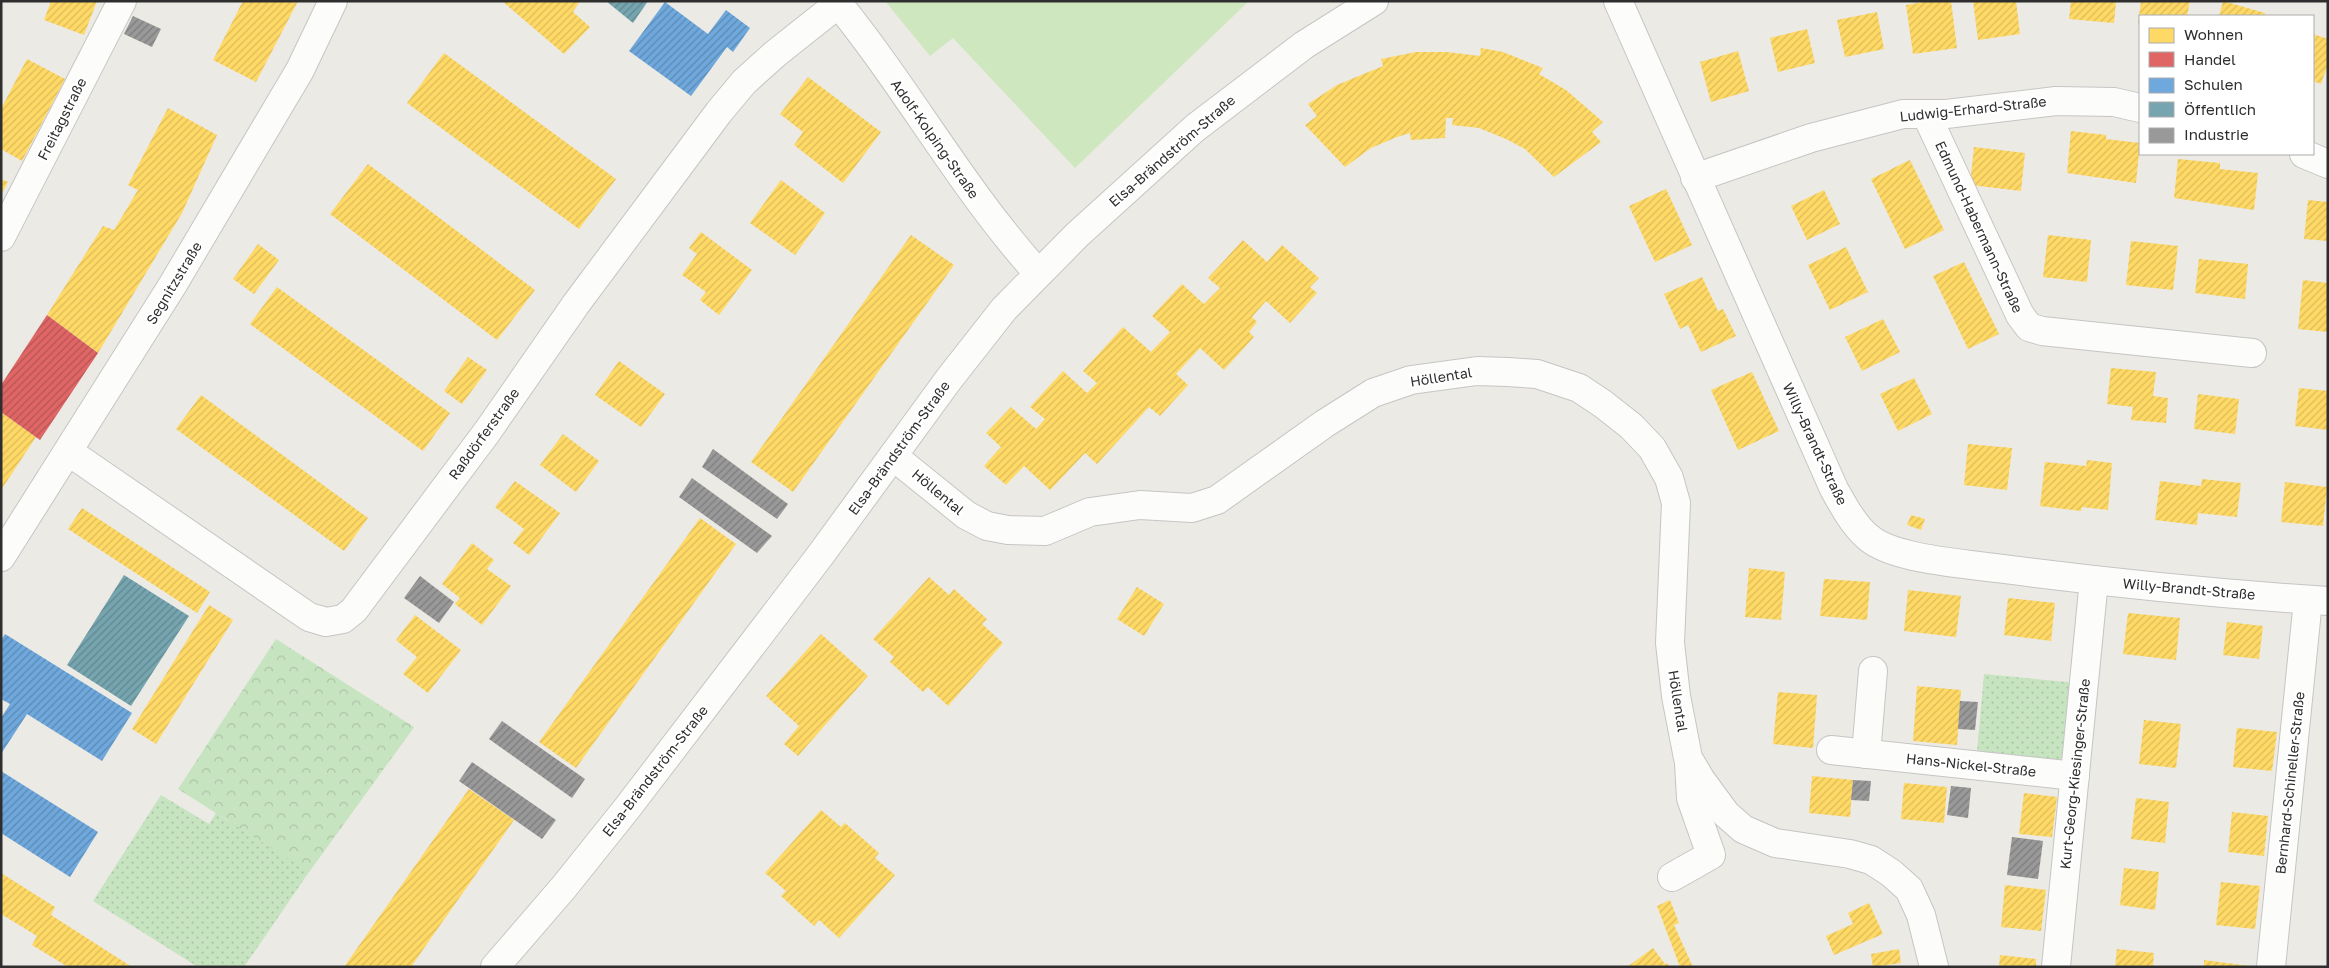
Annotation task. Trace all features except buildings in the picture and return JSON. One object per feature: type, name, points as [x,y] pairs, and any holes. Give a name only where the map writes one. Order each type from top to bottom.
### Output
[{"type":"street","name":"Freitagstraße","points":[[1,237],[122,1]]},
{"type":"street","name":"Segnitzstraße","points":[[1,556],[155,315],[300,70],[333,1]]},
{"type":"street","name":"Elsa-Brändström-Straße","points":[[495,967],[564,887],[628,807],[819,557],[949,379],[1004,309],[1038,273],[1155,162],[1195,128],[1304,45],[1374,1]]},
{"type":"street","name":"Willy-Brandt-Straße","points":[[1618,1],[1834,489],[1849,514],[1869,538],[1893,550],[1923,557],[2094,580],[2318,601]]},
{"type":"street","name":"Raßdörferstraße","points":[[69,452],[309,617],[326,622],[343,619],[354,610],[487,432],[658,191],[719,112],[744,82],[837,3]]},
{"type":"street","name":"Adolf-Kolping-Straße","points":[[837,3],[893,77],[978,202],[1038,273]]},
{"type":"street","name":"Ludwig-Erhard-Straße","points":[[1695,178],[1811,138],[1903,114],[1946,114],[2056,101],[2114,102],[2139,108]]},
{"type":"street","name":"Edmund-Habermann-Straße","points":[[1926,114],[2020,315],[2029,327],[2042,331],[2252,353]]},
{"type":"street","points":[[2306,155],[2328,164]]},
{"type":"street","name":"Höllental","points":[[893,456],[973,519],[987,526],[1008,530],[1045,530],[1090,512],[1140,505],[1192,508],[1217,500],[1373,393],[1411,380],[1477,371],[1537,374],[1560,380],[1579,388],[1631,426],[1652,448],[1669,478],[1676,503],[1670,643],[1676,696],[1688,758],[1691,798],[1711,855],[1672,877]]},
{"type":"street","name":"Kurt-Georg-Kiesinger-Straße","points":[[2056,967],[2094,580]]},
{"type":"street","name":"Bernhard-Schineller-Straße","points":[[2271,967],[2318,601]]},
{"type":"street","points":[[1866,754],[1873,670]]},
{"type":"street","name":"Hans-Nickel-Straße","points":[[1831,750],[2076,776]]},
{"type":"street","name":"Höllental","points":[[1688,758],[1716,802],[1743,829],[1774,843],[1850,854],[1871,860],[1891,873],[1908,889],[1921,915],[1934,967]]},
{"type":"green space","points":[[885,1],[1249,1],[1075,168],[953,38],[930,56]]},
{"type":"green space","points":[[276,639],[414,727],[309,872],[178,789]]},
{"type":"green space","points":[[1984,674],[2077,683],[2071,748],[2060,760],[1977,752]]},
{"type":"green space","points":[[414,727],[309,872],[244,967],[198,967],[93,901],[161,795],[209,824],[216,813],[228,821]]}]
